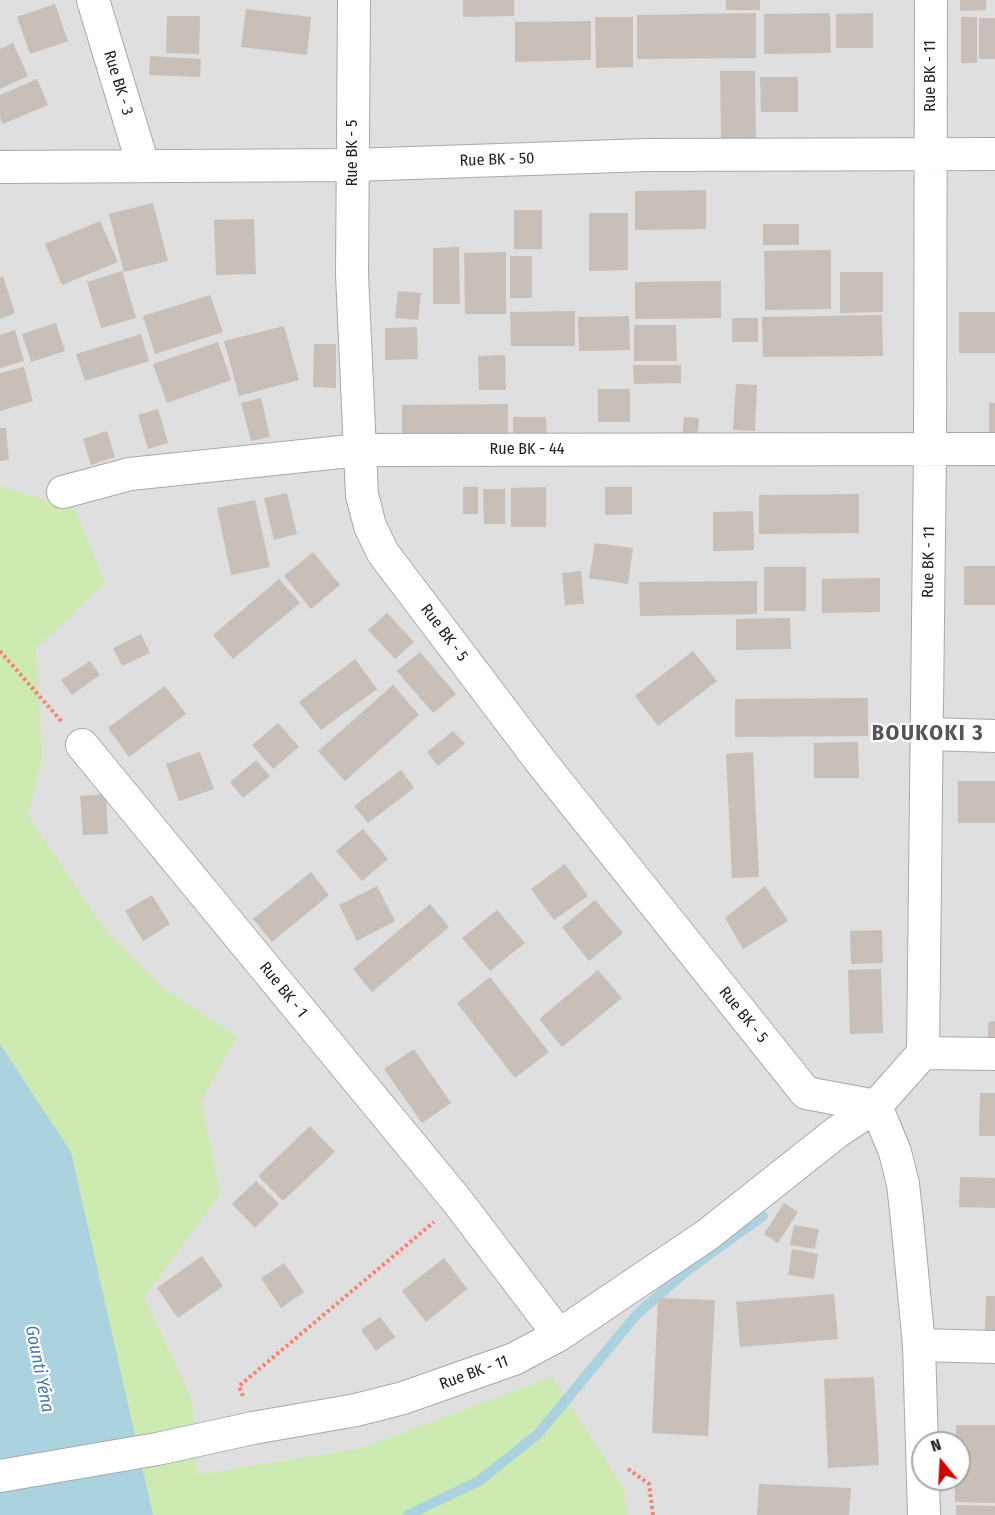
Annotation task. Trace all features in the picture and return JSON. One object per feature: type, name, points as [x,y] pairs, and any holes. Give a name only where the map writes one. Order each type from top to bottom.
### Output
[{"type":"street","name":"Rue BK - 3","points":[[93,0],[143,165]]},
{"type":"street","name":"Rue BK - 5","points":[[354,0],[352,274],[362,495],[370,526],[383,553],[542,763],[806,1093],[876,1106]]},
{"type":"street","name":"Rue BK - 11","points":[[0,1476],[157,1449],[253,1428],[356,1410],[403,1398],[514,1359],[559,1335],[707,1235],[837,1132],[876,1106],[922,1053],[930,449],[931,0]]},
{"type":"street","name":"Rue BK - 50","points":[[0,167],[353,165],[647,155],[995,154]]},
{"type":"street","name":"Rue BK - 44","points":[[63,492],[130,474],[360,450],[995,449]]},
{"type":"street","points":[[927,734],[995,736]]},
{"type":"street","name":"Rue BK - 1","points":[[82,745],[458,1202],[559,1335]]},
{"type":"street","points":[[922,1053],[995,1054]]},
{"type":"street","points":[[876,1106],[895,1152],[903,1184],[919,1345],[924,1515]]},
{"type":"street","points":[[919,1345],[995,1347]]},
{"type":"path","points":[[0,651],[82,745]]},
{"type":"path","points":[[253,1428],[239,1386],[458,1202]]},
{"type":"path","points":[[628,1469],[649,1484],[653,1515]]},
{"type":"shaded area","points":[[0,0],[995,0],[995,1515],[0,1515]]},
{"type":"green space","points":[[0,486],[75,510],[105,583],[36,648],[42,757],[28,816],[103,927],[165,990],[237,1036],[201,1101],[220,1194],[144,1297],[192,1400],[197,1475],[362,1448],[552,1377],[624,1489],[627,1515],[0,1515]]},
{"type":"water","name":"Gounti Yéna","points":[[0,1044],[71,1152],[153,1515],[0,1515]]},
{"type":"building","points":[[463,0],[514,0],[514,16],[463,17]]},
{"type":"building","points":[[726,0],[760,0],[760,10],[726,10]]},
{"type":"building","points":[[960,0],[986,0],[986,10],[960,11]]},
{"type":"building","points":[[55,4],[68,41],[30,54],[17,17]]},
{"type":"building","points":[[246,9],[311,17],[307,55],[241,47]]},
{"type":"building","points":[[756,13],[756,58],[637,59],[637,15]]},
{"type":"building","points":[[830,13],[831,53],[764,54],[764,14]]},
{"type":"building","points":[[873,13],[873,48],[836,48],[836,14]]},
{"type":"building","points":[[167,16],[200,16],[199,54],[166,53]]},
{"type":"building","points":[[595,17],[633,17],[633,67],[596,68]]},
{"type":"building","points":[[961,17],[977,17],[977,63],[961,63]]},
{"type":"building","points":[[979,18],[995,18],[995,59],[979,59]]},
{"type":"building","points":[[591,21],[591,60],[515,62],[515,22]]},
{"type":"building","points":[[13,43],[28,76],[0,89],[0,49]]},
{"type":"building","points":[[150,56],[201,59],[200,77],[149,75]]},
{"type":"building","points":[[720,71],[755,71],[756,138],[721,138]]},
{"type":"building","points":[[760,77],[798,77],[798,112],[761,112]]},
{"type":"building","points":[[37,79],[48,105],[3,124],[0,118],[0,95]]},
{"type":"building","points":[[706,190],[706,229],[635,230],[635,191]]},
{"type":"building","points":[[153,203],[168,261],[124,272],[109,214]]},
{"type":"building","points":[[514,210],[542,210],[542,249],[514,249]]},
{"type":"building","points":[[589,213],[628,213],[628,270],[589,271]]},
{"type":"building","points":[[254,219],[256,274],[216,275],[214,220]]},
{"type":"building","points":[[100,221],[118,262],[62,285],[45,244]]},
{"type":"building","points":[[763,224],[799,224],[799,245],[763,245]]},
{"type":"building","points":[[459,247],[460,304],[433,304],[433,248]]},
{"type":"building","points":[[831,250],[831,309],[765,310],[764,251]]},
{"type":"building","points":[[506,252],[506,314],[465,314],[464,253]]},
{"type":"building","points":[[510,256],[532,256],[532,298],[510,298]]},
{"type":"building","points":[[122,271],[136,318],[101,328],[87,282]]},
{"type":"building","points":[[840,272],[883,272],[883,312],[840,313]]},
{"type":"building","points":[[3,276],[15,313],[0,319],[0,277]]},
{"type":"building","points":[[721,281],[721,318],[635,319],[635,282]]},
{"type":"building","points":[[398,291],[421,293],[418,320],[395,318]]},
{"type":"building","points":[[210,295],[223,332],[155,354],[143,316]]},
{"type":"building","points":[[575,311],[575,346],[511,346],[510,312]]},
{"type":"building","points":[[959,312],[995,312],[995,353],[959,353]]},
{"type":"building","points":[[882,315],[883,356],[763,357],[762,317]]},
{"type":"building","points":[[629,316],[630,350],[579,351],[578,317]]},
{"type":"building","points":[[732,318],[758,318],[758,342],[732,342]]},
{"type":"building","points":[[56,323],[65,351],[31,362],[22,334]]},
{"type":"building","points":[[634,325],[676,325],[677,361],[634,361]]},
{"type":"building","points":[[284,326],[299,380],[239,396],[224,341]]},
{"type":"building","points":[[417,327],[418,359],[385,360],[385,328]]},
{"type":"building","points":[[15,330],[24,361],[0,368],[0,335]]},
{"type":"building","points":[[141,334],[149,361],[85,381],[76,354]]},
{"type":"building","points":[[218,342],[231,380],[167,403],[153,364]]},
{"type":"building","points":[[314,344],[336,344],[336,388],[313,387]]},
{"type":"building","points":[[505,355],[506,390],[479,390],[478,356]]},
{"type":"building","points":[[633,365],[681,365],[681,383],[634,384]]},
{"type":"building","points":[[24,367],[33,401],[0,411],[0,373]]},
{"type":"building","points":[[736,384],[757,385],[755,431],[733,430]]},
{"type":"building","points":[[598,389],[630,389],[630,422],[598,422]]},
{"type":"building","points":[[261,398],[270,437],[251,441],[241,403]]},
{"type":"building","points":[[989,403],[995,403],[995,432],[989,432]]},
{"type":"building","points":[[508,404],[508,441],[402,443],[402,405]]},
{"type":"building","points":[[158,409],[168,443],[148,449],[138,415]]},
{"type":"building","points":[[513,417],[546,417],[547,439],[513,440]]},
{"type":"building","points":[[684,417],[699,418],[697,444],[682,442]]},
{"type":"building","points":[[0,428],[6,428],[9,460],[0,461]]},
{"type":"building","points":[[107,431],[115,457],[91,465],[83,439]]},
{"type":"building","points":[[463,487],[478,487],[478,514],[463,514]]},
{"type":"building","points":[[546,487],[546,527],[511,527],[511,488]]},
{"type":"building","points":[[605,487],[632,487],[632,514],[605,515]]},
{"type":"building","points":[[483,489],[505,489],[505,524],[484,524]]},
{"type":"building","points":[[287,493],[297,534],[274,540],[264,498]]},
{"type":"building","points":[[859,494],[859,533],[759,534],[759,495]]},
{"type":"building","points":[[255,500],[270,567],[231,575],[217,508]]},
{"type":"building","points":[[753,511],[754,550],[713,551],[713,512]]},
{"type":"building","points":[[595,543],[633,548],[628,584],[589,578]]},
{"type":"building","points":[[313,552],[340,585],[311,609],[284,576]]},
{"type":"building","points":[[964,566],[995,566],[995,605],[964,605]]},
{"type":"building","points":[[764,567],[806,567],[806,611],[764,611]]},
{"type":"building","points":[[581,571],[584,604],[565,605],[562,573]]},
{"type":"building","points":[[880,578],[880,612],[822,613],[822,579]]},
{"type":"building","points":[[279,579],[300,603],[233,659],[213,635]]},
{"type":"building","points":[[757,581],[757,614],[640,616],[639,582]]},
{"type":"building","points":[[387,613],[414,642],[395,659],[368,630]]},
{"type":"building","points":[[790,618],[791,649],[736,650],[736,619]]},
{"type":"building","points":[[141,634],[150,653],[122,666],[113,648]]},
{"type":"building","points":[[693,651],[717,681],[658,726],[635,696]]},
{"type":"building","points":[[420,652],[456,694],[433,713],[397,671]]},
{"type":"building","points":[[355,659],[377,689],[321,730],[299,702]]},
{"type":"building","points":[[90,661],[100,675],[72,695],[61,680]]},
{"type":"building","points":[[393,685],[419,715],[345,781],[318,751]]},
{"type":"building","points":[[165,686],[186,714],[129,757],[108,728]]},
{"type":"building","points":[[868,698],[868,736],[735,737],[735,699]]},
{"type":"building","points":[[278,723],[299,747],[273,769],[252,745]]},
{"type":"building","points":[[453,731],[465,744],[438,766],[427,752]]},
{"type":"building","points":[[858,742],[859,778],[814,778],[814,743]]},
{"type":"building","points":[[200,752],[214,789],[179,801],[166,764]]},
{"type":"building","points":[[753,752],[759,877],[732,878],[726,754]]},
{"type":"building","points":[[256,760],[270,776],[243,798],[230,782]]},
{"type":"building","points":[[401,770],[414,788],[368,823],[354,806]]},
{"type":"building","points":[[958,781],[995,781],[995,823],[958,823]]},
{"type":"building","points":[[106,794],[108,834],[83,835],[80,796]]},
{"type":"building","points":[[363,829],[388,859],[362,881],[336,851]]},
{"type":"building","points":[[565,864],[588,896],[554,920],[531,889]]},
{"type":"building","points":[[311,872],[329,895],[272,942],[253,919]]},
{"type":"building","points":[[377,886],[395,921],[357,941],[339,905]]},
{"type":"building","points":[[765,886],[788,921],[743,949],[725,918]]},
{"type":"building","points":[[152,895],[170,924],[143,941],[125,911]]},
{"type":"building","points":[[595,900],[623,933],[589,961],[562,927]]},
{"type":"building","points":[[430,904],[449,927],[372,992],[353,969]]},
{"type":"building","points":[[497,910],[525,943],[490,971],[462,938]]},
{"type":"building","points":[[882,930],[883,963],[851,964],[850,931]]},
{"type":"building","points":[[881,969],[883,1033],[850,1034],[848,970]]},
{"type":"building","points":[[598,970],[622,998],[562,1047],[539,1019]]},
{"type":"building","points":[[490,977],[549,1052],[515,1078],[457,1003]]},
{"type":"building","points":[[995,1021],[995,1044],[988,1044],[988,1022]]},
{"type":"building","points":[[414,1049],[451,1103],[422,1123],[384,1069]]},
{"type":"building","points":[[980,1093],[995,1093],[995,1136],[979,1136]]},
{"type":"building","points":[[310,1126],[335,1152],[283,1201],[258,1176]]},
{"type":"building","points":[[960,1177],[995,1178],[995,1208],[959,1207]]},
{"type":"building","points":[[256,1181],[279,1204],[255,1228],[232,1204]]},
{"type":"building","points":[[784,1203],[798,1212],[778,1243],[764,1234]]},
{"type":"building","points":[[794,1225],[819,1229],[815,1249],[790,1245]]},
{"type":"building","points":[[792,1249],[818,1254],[814,1279],[788,1275]]},
{"type":"building","points":[[202,1256],[223,1286],[178,1318],[157,1288]]},
{"type":"building","points":[[444,1258],[467,1289],[426,1322],[402,1291]]},
{"type":"building","points":[[284,1263],[304,1292],[281,1308],[261,1278]]},
{"type":"building","points":[[834,1294],[838,1339],[740,1347],[736,1302]]},
{"type":"building","points":[[986,1296],[995,1296],[995,1330],[985,1330]]},
{"type":"building","points":[[658,1298],[715,1300],[708,1436],[652,1433]]},
{"type":"building","points":[[380,1317],[395,1337],[376,1351],[361,1330]]},
{"type":"building","points":[[874,1377],[879,1465],[828,1468],[824,1379]]},
{"type":"building","points":[[956,1425],[995,1425],[995,1503],[955,1502],[955,1491],[971,1491],[971,1431],[956,1431]]},
{"type":"building","points":[[759,1484],[851,1488],[849,1515],[757,1515]]},
{"type":"building","points":[[956,1505],[995,1506],[995,1515],[956,1515]]},
{"type":"waterway","points":[[408,1515],[479,1481],[538,1434],[637,1314],[689,1269],[763,1216]]},
{"type":"district","name":"BOUKOKI 3","points":[[928,734]]}]
